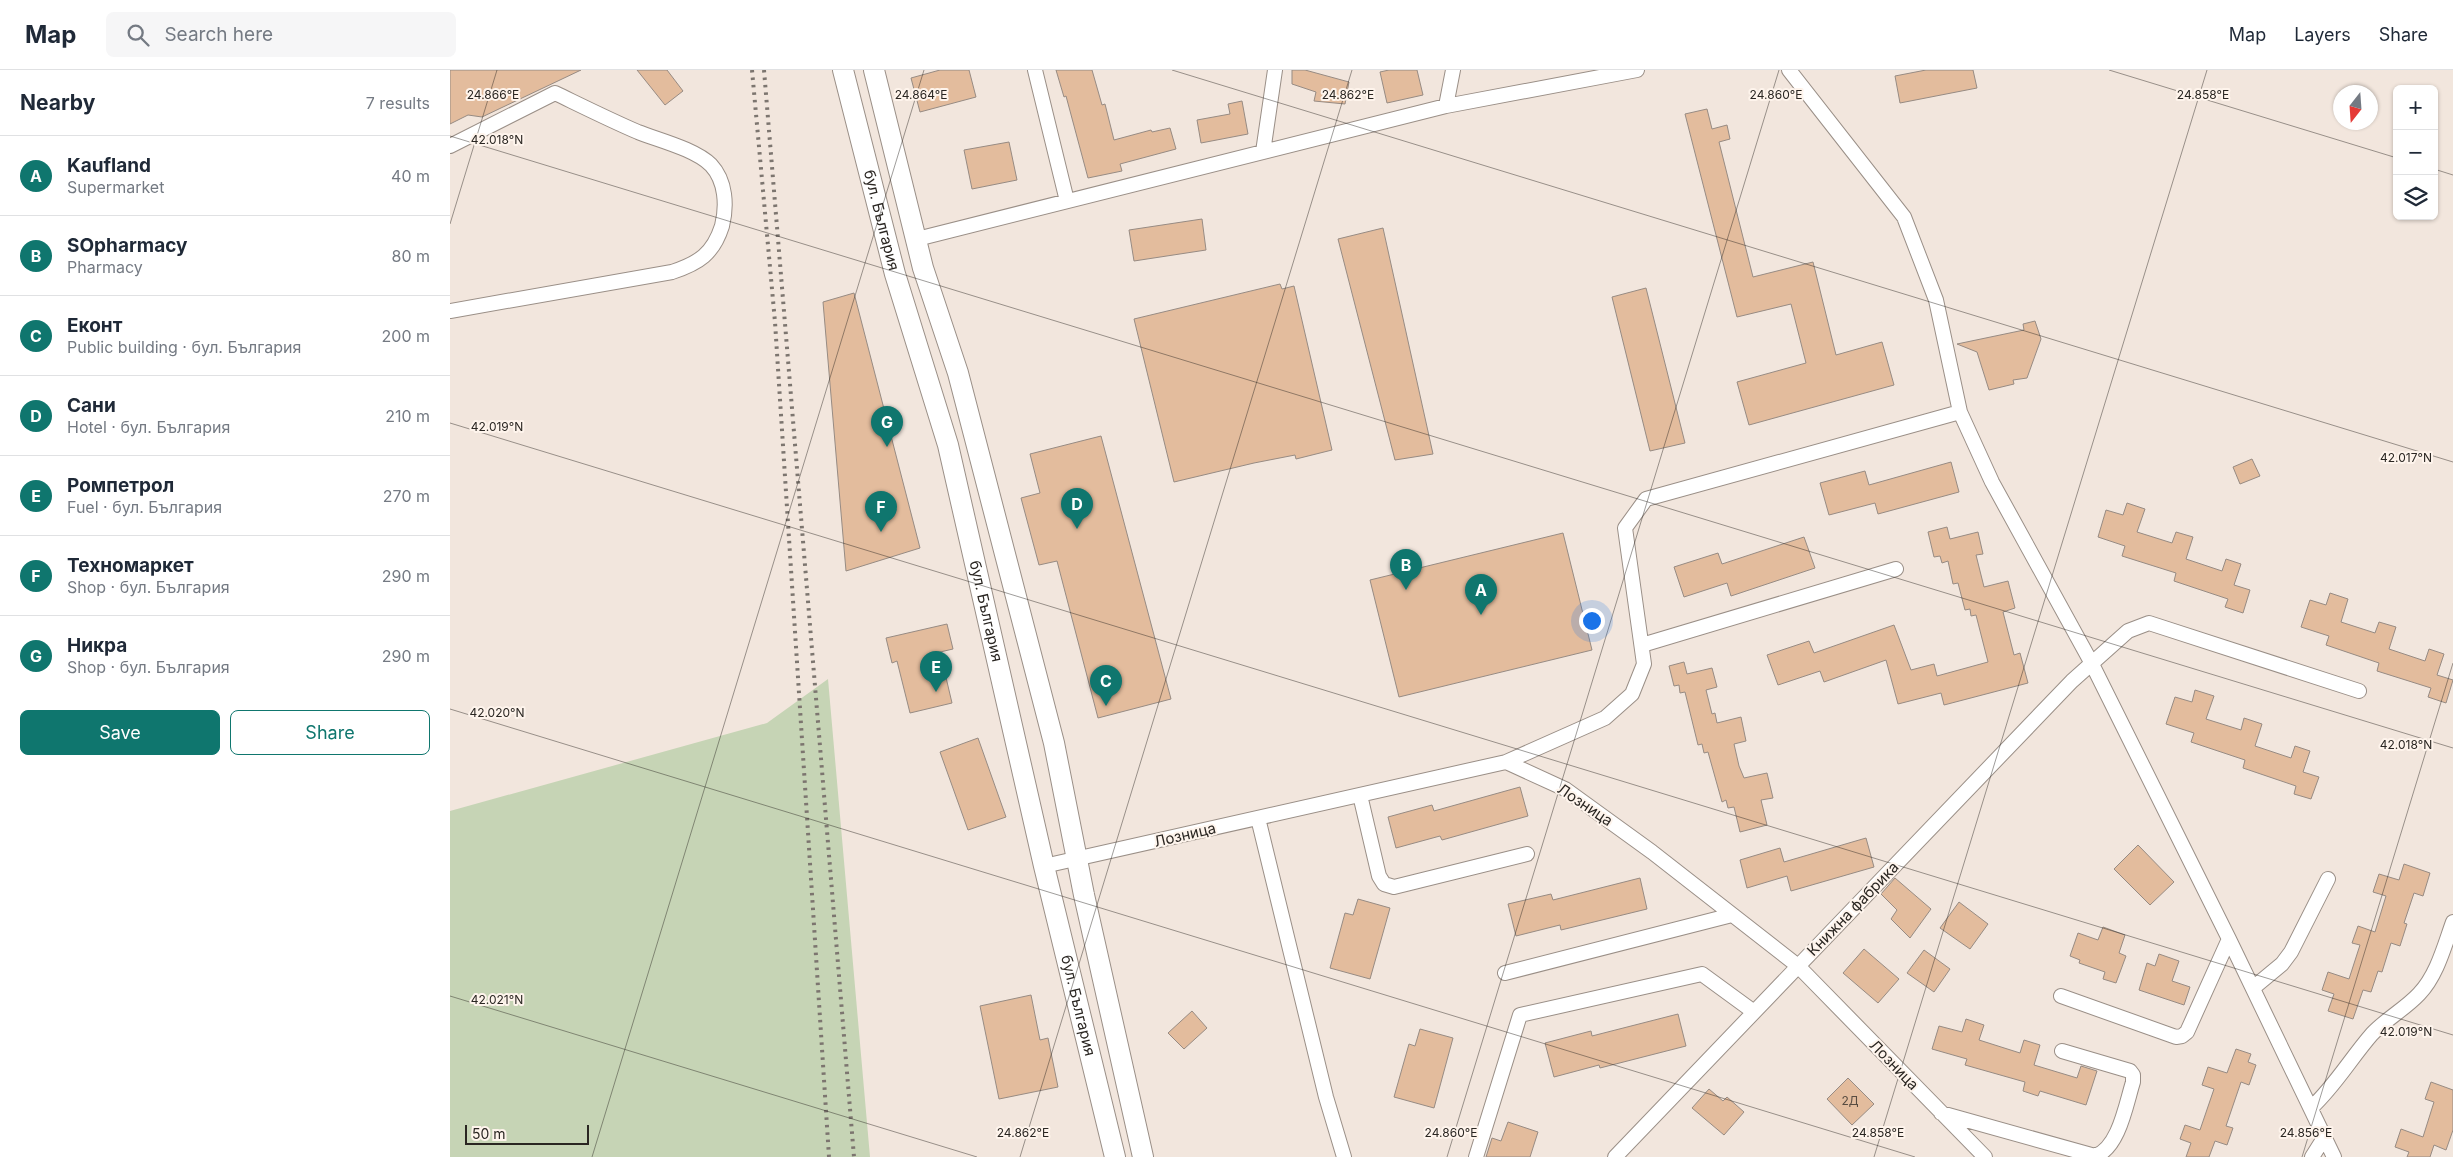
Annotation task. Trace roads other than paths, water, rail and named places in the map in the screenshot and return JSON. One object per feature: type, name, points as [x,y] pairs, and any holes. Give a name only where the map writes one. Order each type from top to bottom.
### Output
[{"type":"main road","name":"бул. България","points":[[844,70],[895,274],[948,444],[1044,866],[1116,1157]]},
{"type":"main road","name":"бул. България","points":[[874,70],[923,268],[958,373],[1054,743],[1077,859],[1143,1157]]},
{"type":"street","points":[[1035,70],[1067,201]]},
{"type":"street","points":[[1263,152],[1275,70]]},
{"type":"street","points":[[1446,106],[1453,70]]},
{"type":"street","points":[[917,239],[1446,106],[1637,70]]},
{"type":"street","points":[[1789,70],[1904,218],[1936,300],[1960,412],[1992,482],[2091,662],[2229,939],[2334,1157]]},
{"type":"street","points":[[450,146],[555,93],[636,131],[689,152],[711,165],[723,187],[727,209],[719,234],[705,258],[691,266],[672,272],[450,310]]},
{"type":"street","points":[[1506,762],[1605,718],[1632,694],[1644,664],[1625,528],[1646,499],[1960,412]]},
{"type":"street","points":[[1642,645],[1896,569]]},
{"type":"street","name":"Книжна фабрика","points":[[1615,1157],[2091,662],[2128,630],[2148,622],[2359,690]]},
{"type":"street","name":"Лозница","points":[[1044,866],[1506,762],[1565,788],[1652,852],[1798,966],[1985,1157]]},
{"type":"street","points":[[1360,795],[1379,876],[1384,884],[1394,887],[1527,854]]},
{"type":"street","points":[[1258,818],[1326,1097],[1344,1157]]},
{"type":"street","points":[[2253,988],[2282,964],[2291,952],[2328,879]]},
{"type":"street","points":[[1504,973],[1732,915]]},
{"type":"street","points":[[2311,1108],[2327,1092],[2376,1030],[2418,995],[2429,981],[2453,922]]},
{"type":"street","points":[[2061,996],[2176,1037],[2182,1036],[2187,1032],[2229,939]]},
{"type":"street","points":[[1476,1157],[1520,1015],[1702,974],[1754,1012]]},
{"type":"street","points":[[1940,1113],[2095,1156],[2100,1154],[2114,1141],[2134,1082],[2133,1075],[2130,1071],[2062,1051]]},
{"type":"street","points":[[2312,1157],[2324,1138]]},
{"type":"railway","points":[[752,70],[775,322],[829,1157]]},
{"type":"railway","points":[[764,70],[854,1157]]},
{"type":"place","name":"Никра","points":[[887,447]]},
{"type":"place","name":"Сани","points":[[1077,529]]},
{"type":"place","name":"Техномаркет","points":[[881,532]]},
{"type":"place","name":"SOpharmacy","points":[[1406,590]]},
{"type":"place","name":"Kaufland","points":[[1481,615]]},
{"type":"place","name":"Ромпетрол","points":[[936,692]]},
{"type":"place","name":"Еконт","points":[[1106,706]]}]
